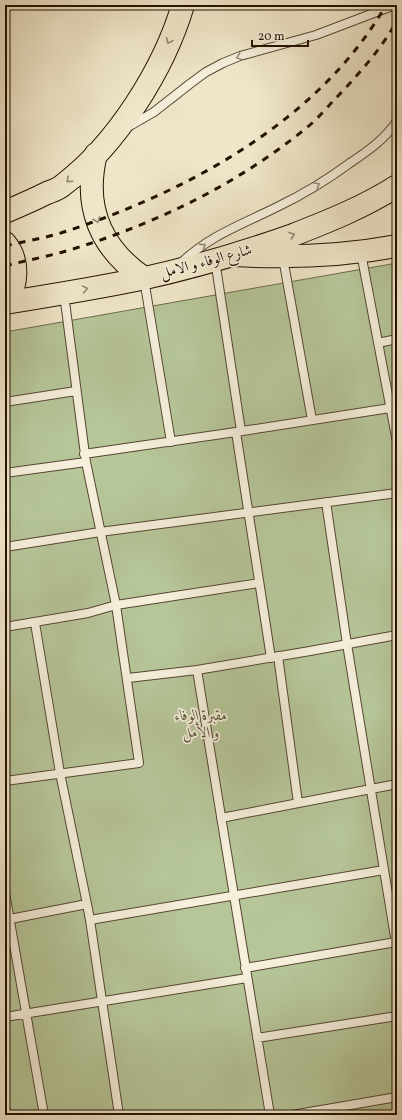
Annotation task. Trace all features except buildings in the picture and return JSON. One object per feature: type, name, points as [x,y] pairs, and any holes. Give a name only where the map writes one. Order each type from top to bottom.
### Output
[{"type":"main road","points":[[5,212],[62,186],[96,154],[115,132],[132,110],[153,74],[172,35],[182,5]]},
{"type":"main road","points":[[96,154],[91,182],[94,210],[98,224],[112,249],[121,260],[144,278]]},
{"type":"main road","name":"شارع الوفاء و الامل","points":[[6,303],[144,278],[225,258],[326,222],[381,196],[397,186]]},
{"type":"main road","points":[[5,243],[12,254],[16,274],[12,294],[6,303]]},
{"type":"main road","points":[[225,258],[283,257],[360,251],[397,246]]},
{"type":"lane","points":[[115,132],[154,112],[201,75],[223,63],[240,56],[316,35],[395,5]]},
{"type":"lane","points":[[173,271],[196,251],[216,237],[278,207],[332,176],[372,148],[384,137],[397,120]]},
{"type":"lane","points":[[360,251],[393,411],[397,442]]},
{"type":"lane","points":[[283,257],[312,420]]},
{"type":"lane","points":[[225,258],[238,432],[248,512],[298,803]]},
{"type":"lane","points":[[144,278],[171,442]]},
{"type":"lane","points":[[5,781],[139,763],[128,678],[116,606],[85,458],[63,293]]},
{"type":"lane","points":[[378,343],[397,339]]},
{"type":"lane","points":[[5,402],[76,390]]},
{"type":"lane","points":[[5,473],[171,442],[312,420],[393,411]]},
{"type":"lane","points":[[5,547],[100,532],[397,492]]},
{"type":"lane","points":[[245,968],[396,945],[347,644],[326,502]]},
{"type":"lane","points":[[5,627],[88,613],[116,606],[259,583]]},
{"type":"lane","points":[[35,623],[60,774],[90,920],[119,1115]]},
{"type":"lane","points":[[128,678],[197,670],[397,635]]},
{"type":"lane","points":[[197,670],[270,1115]]},
{"type":"lane","points":[[221,818],[397,784]]},
{"type":"lane","points":[[90,920],[384,870]]},
{"type":"lane","points":[[5,893],[7,919],[26,1013],[44,1115]]},
{"type":"lane","points":[[7,919],[87,904]]},
{"type":"lane","points":[[5,1017],[102,1000],[247,978]]},
{"type":"lane","points":[[257,1038],[397,1016]]},
{"type":"lane","points":[[292,1115],[397,1097]]},
{"type":"green space","name":"مقبرة الوفاء و الأمل","points":[[397,263],[397,1115],[5,1115],[5,332]]},
{"type":"railway","points":[[5,246],[44,238],[113,215],[159,195],[204,172],[248,146],[288,116],[325,83],[358,46],[386,5]]},
{"type":"railway","points":[[5,266],[65,251],[104,239],[135,227],[195,200],[251,168],[279,149],[318,118],[369,61],[397,21]]}]
